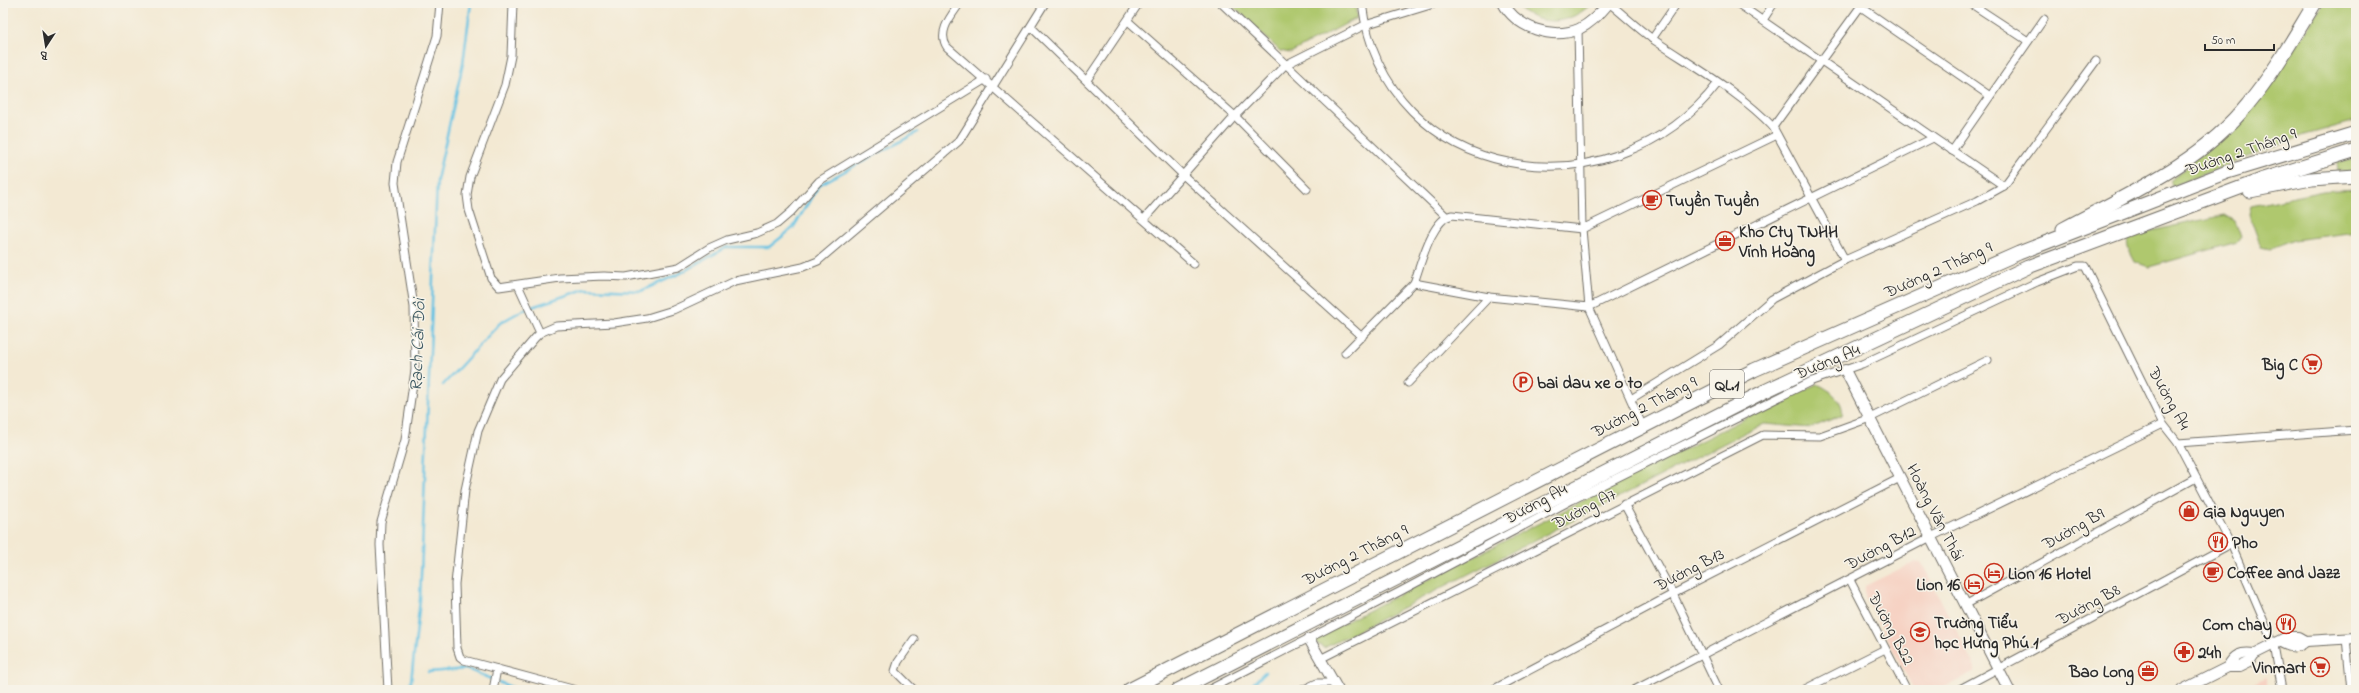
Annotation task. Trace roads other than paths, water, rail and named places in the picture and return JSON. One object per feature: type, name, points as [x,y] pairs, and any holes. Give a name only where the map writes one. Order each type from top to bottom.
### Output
[{"type":"highway","points":[[2019,253],[2166,174],[2224,130],[2248,105],[2274,70],[2315,3]]},
{"type":"highway","name":"Đường 2 Tháng 9","points":[[1129,690],[1754,370],[2019,253],[2227,172],[2352,134]]},
{"type":"highway","name":"Đường 2 Tháng 9","points":[[1178,690],[1765,391],[2028,267],[2261,180],[2356,150]]},
{"type":"highway","points":[[2158,219],[2233,195],[2311,179],[2356,176]]},
{"type":"street","points":[[388,690],[380,545],[381,522],[405,440],[415,370],[414,307],[395,183],[397,162],[437,36],[440,3]]},
{"type":"street","points":[[513,3],[511,56],[505,84],[470,177],[467,195],[469,210],[491,278],[499,287],[560,278],[604,276],[626,277],[679,267],[721,243],[757,233],[777,224],[791,212],[819,181],[986,79]]},
{"type":"street","points":[[960,3],[944,31],[943,40],[947,47],[986,79],[1194,264]]},
{"type":"street","points":[[576,690],[464,660],[460,657],[457,648],[454,584],[465,490],[478,431],[500,379],[540,333],[556,326],[614,323],[647,318],[673,310],[735,281],[803,267],[818,261],[959,141],[1045,3]]},
{"type":"street","points":[[1088,80],[1139,3]]},
{"type":"street","points":[[1221,3],[1446,216]]},
{"type":"street","points":[[1362,3],[1365,25],[1374,54],[1387,79],[1414,114],[1448,139],[1473,151],[1519,164],[1543,166],[1581,166],[1616,157],[1661,136],[1685,119],[1705,100],[1718,83]]},
{"type":"street","points":[[1144,219],[1235,116],[1285,65],[1365,25],[1437,3]]},
{"type":"street","points":[[1503,3],[1507,10],[1521,23],[1539,31],[1559,33],[1578,29],[1596,18],[1609,3],[1652,39],[1718,83],[1765,118],[1773,127],[1845,260]]},
{"type":"street","points":[[1652,39],[1677,3]]},
{"type":"street","points":[[1737,3],[2004,186]]},
{"type":"street","points":[[1762,20],[1774,3]]},
{"type":"street","points":[[1970,3],[2028,41]]},
{"type":"street","points":[[1773,127],[1823,62],[1862,5],[1990,96]]},
{"type":"street","points":[[1952,151],[2044,19]]},
{"type":"street","points":[[1128,21],[1235,116],[1307,189]]},
{"type":"street","points":[[1031,27],[1088,80],[1183,175],[1362,336]]},
{"type":"street","points":[[1578,29],[1582,229],[1589,307],[1643,427]]},
{"type":"street","points":[[1631,399],[1719,345],[1772,299],[1845,260],[1977,201],[2004,186],[2096,61]]},
{"type":"street","points":[[1345,353],[1414,283],[1436,227],[1446,216],[1452,215],[1582,229],[1777,135]]},
{"type":"street","points":[[1414,283],[1489,297],[1589,307],[1934,138]]},
{"type":"street","name":"Đường A4","points":[[1208,690],[1309,639],[1572,500],[1812,381],[1862,364],[2037,282],[2078,266],[2085,266],[2163,424],[2178,443],[2231,544],[2278,644],[2282,690]]},
{"type":"street","points":[[518,285],[540,333]]},
{"type":"street","points":[[1408,383],[1489,297]]},
{"type":"street","name":"Đường A7","points":[[1320,659],[1763,434],[1820,436],[1870,418],[1988,360]]},
{"type":"street","name":"Hoàng Văn Thái","points":[[1845,370],[2009,690]]},
{"type":"street","name":"Đường B12","points":[[1634,690],[1703,657],[1931,538],[2163,424]]},
{"type":"street","points":[[2178,443],[2356,430]]},
{"type":"street","name":"Đường B13","points":[[1492,690],[1673,594],[1900,478]]},
{"type":"street","name":"Đường B9","points":[[1965,605],[2196,478]]},
{"type":"street","points":[[1624,504],[1673,594],[1719,690]]},
{"type":"street","name":"Đường B8","points":[[1958,690],[2231,544]]},
{"type":"street","name":"Đường B22","points":[[1850,580],[1907,690]]},
{"type":"street","points":[[2182,690],[2228,667],[2239,667],[2249,662],[2254,654],[2288,638],[2299,637],[2306,641],[2351,638],[2351,690]]},
{"type":"street","points":[[914,639],[898,662],[895,671],[914,690]]},
{"type":"street","points":[[1309,639],[1336,687]]},
{"type":"street","points":[[1802,690],[1885,649]]},
{"type":"street","points":[[493,690],[497,669]]},
{"type":"street","points":[[1302,690],[1317,683],[1336,687]]},
{"type":"waterway","name":"Rạch Cái Đôi","points":[[410,690],[420,600],[437,180],[463,63],[471,3]]},
{"type":"waterway","points":[[443,385],[500,323],[523,310],[585,289],[641,291],[681,273],[727,247],[769,247],[793,228],[819,185],[918,132]]},
{"type":"waterway","points":[[428,672],[467,669],[518,690]]},
{"type":"waterway","points":[[1247,690],[1265,672]]},
{"type":"place","name":"Tuyền Tuyền","points":[[1652,200]]},
{"type":"place","name":"Kho Cty TNHH Vĩnh Hoàng","points":[[1725,241]]},
{"type":"place","name":"Big C","points":[[2312,364]]},
{"type":"place","name":"bai dau xe o to","points":[[1523,382]]},
{"type":"place","name":"Gia Nguyen","points":[[2189,511]]},
{"type":"place","name":"Pho","points":[[2218,542]]},
{"type":"place","name":"Coffee and Jazz","points":[[2213,572]]},
{"type":"place","name":"Lion 16 Hotel","points":[[1994,573]]},
{"type":"place","name":"Lion 16","points":[[1974,584]]},
{"type":"place","name":"Com chay","points":[[2286,624]]},
{"type":"place","name":"Trường Tiểu học Hưng Phú 1","points":[[1920,632]]},
{"type":"place","name":"24h","points":[[2184,652]]},
{"type":"place","name":"Vinmart","points":[[2320,667]]},
{"type":"place","name":"Bao Long","points":[[2148,671]]}]
